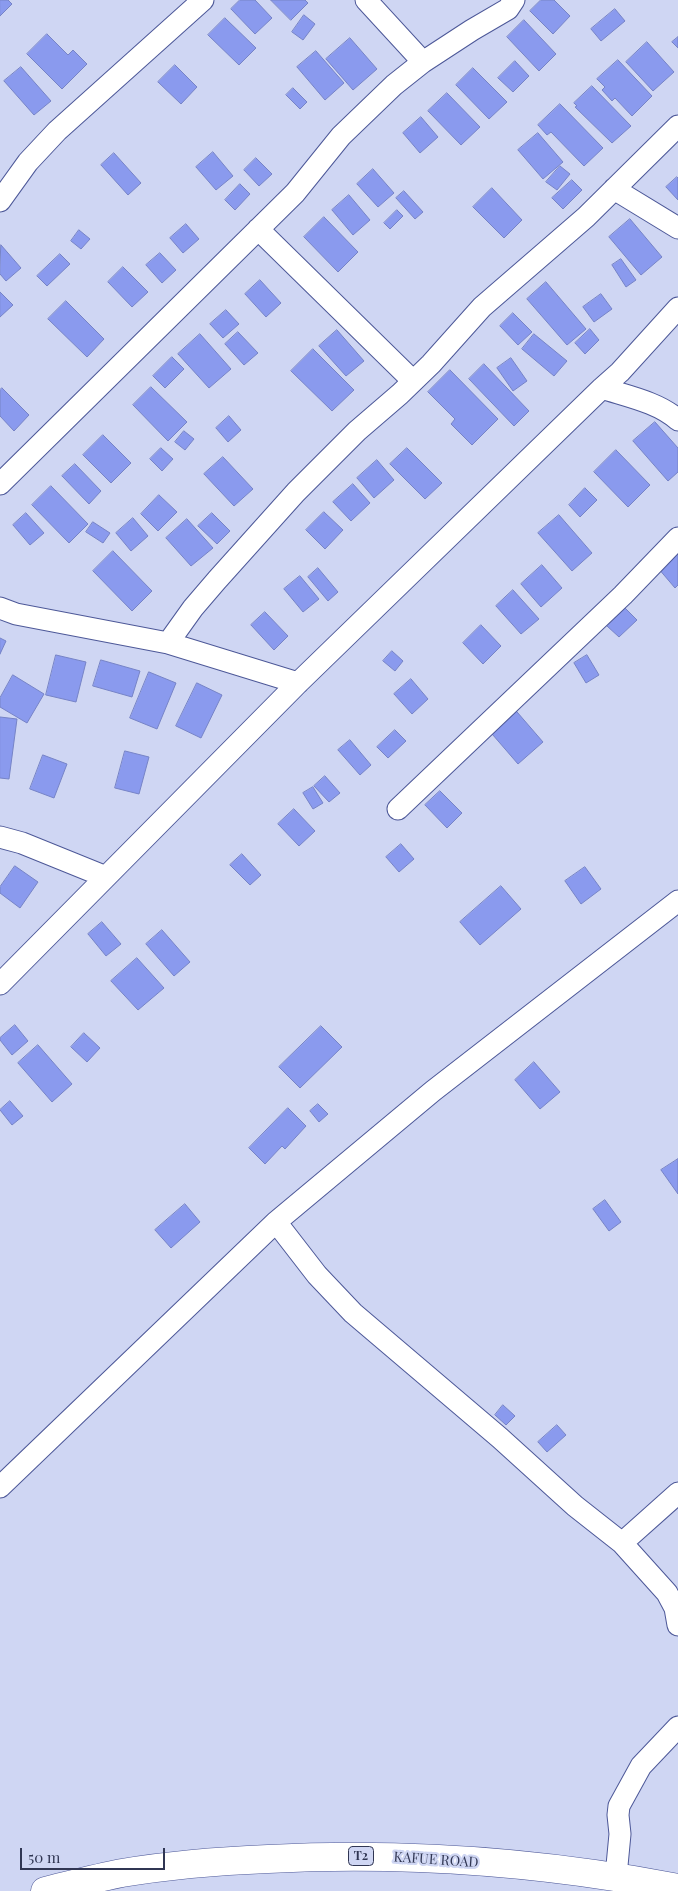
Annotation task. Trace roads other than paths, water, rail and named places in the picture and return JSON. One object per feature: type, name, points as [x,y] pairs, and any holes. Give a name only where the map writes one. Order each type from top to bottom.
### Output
[{"type":"highway","name":"KAFUE ROAD","points":[[45,1891],[122,1873],[207,1862],[335,1856],[409,1857],[544,1868],[616,1876],[678,1888]]},
{"type":"street","points":[[0,202],[28,162],[56,131],[204,0]]},
{"type":"street","points":[[366,0],[423,62]]},
{"type":"street","points":[[0,484],[295,192],[340,136],[394,85],[423,62],[508,9],[514,0]]},
{"type":"street","points":[[168,643],[193,608],[296,492],[357,431],[413,381],[482,307],[586,217],[678,126]]},
{"type":"street","points":[[614,189],[678,228]]},
{"type":"street","points":[[258,229],[413,381]]},
{"type":"street","points":[[0,984],[298,683],[620,372],[678,308]]},
{"type":"street","points":[[602,388],[637,399],[671,414],[678,420]]},
{"type":"street","points":[[398,809],[623,595],[678,538]]},
{"type":"street","points":[[0,608],[16,614],[168,643],[298,683]]},
{"type":"street","points":[[0,837],[22,843],[106,877]]},
{"type":"street","points":[[0,1487],[276,1222],[433,1091],[678,900]]},
{"type":"street","points":[[276,1222],[317,1275],[353,1313],[500,1438],[575,1506],[622,1543],[667,1593],[675,1608],[678,1625]]},
{"type":"street","points":[[622,1543],[678,1493]]},
{"type":"street","points":[[616,1876],[620,1834],[619,1806],[641,1766],[678,1726]]}]
